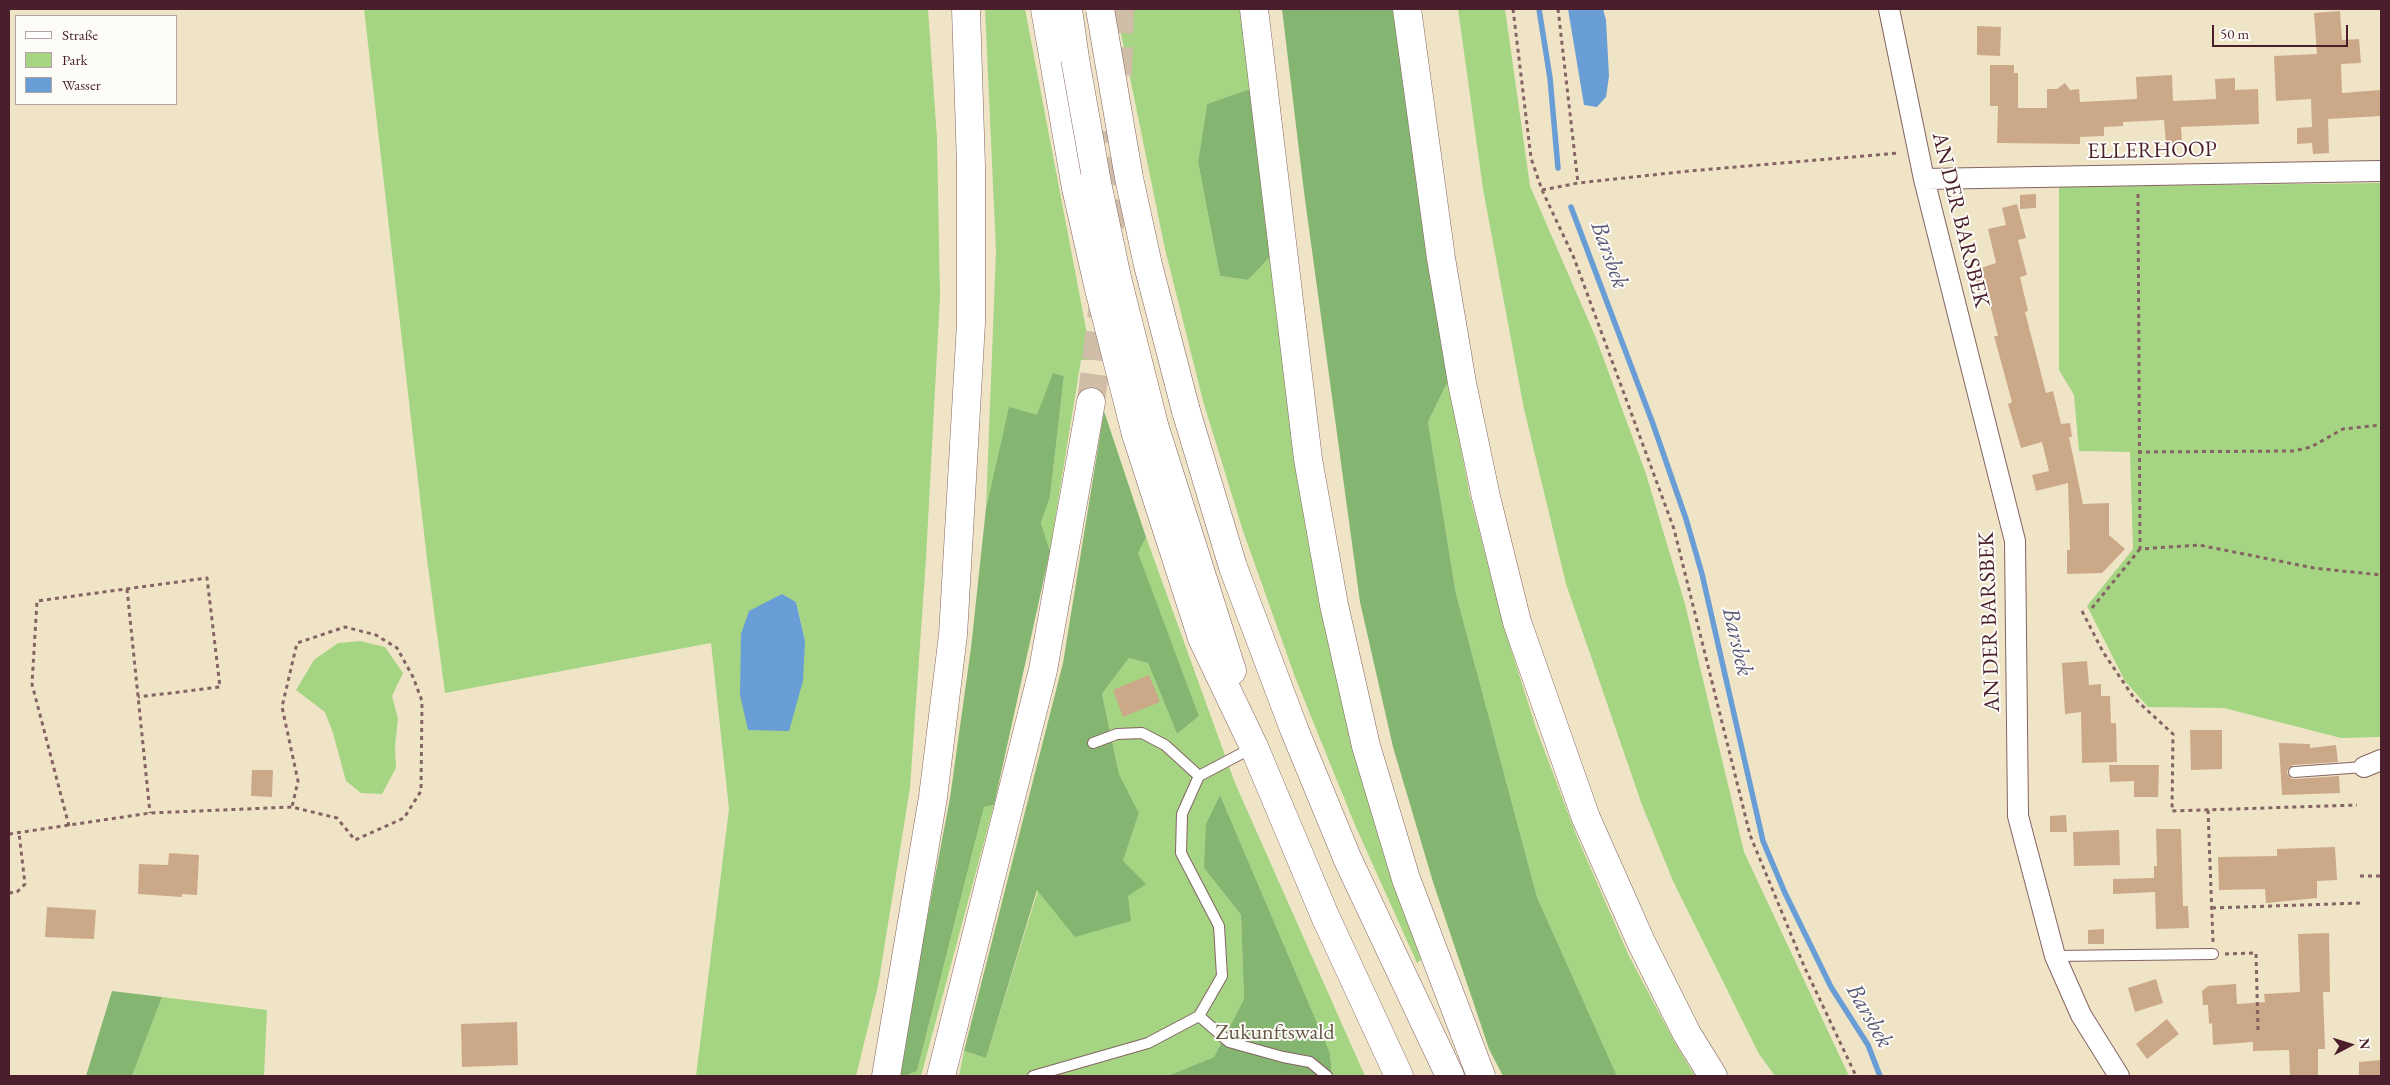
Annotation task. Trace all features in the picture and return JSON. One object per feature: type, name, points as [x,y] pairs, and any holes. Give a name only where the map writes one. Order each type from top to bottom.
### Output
[{"type":"main road","points":[[960,9],[968,54]]},
{"type":"main road","points":[[886,1076],[933,797],[954,635],[971,323],[971,166],[966,9]]},
{"type":"main road","points":[[1045,9],[1076,188],[1098,285],[1145,430],[1202,638],[1254,747],[1325,916],[1399,1076]]},
{"type":"main road","points":[[1068,9],[1099,193],[1145,430]]},
{"type":"main road","points":[[1100,9],[1129,178],[1148,265],[1186,411],[1233,567],[1294,729],[1348,860],[1450,1076]]},
{"type":"main road","points":[[1254,9],[1308,459],[1334,605],[1366,746],[1404,870],[1481,1076]]},
{"type":"main road","points":[[1407,9],[1441,258],[1462,383],[1486,497],[1517,622],[1586,818],[1641,942],[1687,1034],[1713,1076]]},
{"type":"main road","points":[[941,1076],[1043,670],[1091,402]]},
{"type":"street","name":"AN DER BARSBEK","points":[[1889,9],[1924,179],[2015,541],[2018,816],[2055,956],[2081,1015],[2119,1076]]},
{"type":"street","name":"ELLERHOOP","points":[[1924,179],[2381,171]]},
{"type":"lane","points":[[1093,743],[1117,734],[1142,733],[1165,745],[1199,776]]},
{"type":"lane","points":[[1033,1076],[1148,1043],[1199,1016],[1222,976],[1219,926],[1181,853],[1182,814],[1199,776],[1254,747]]},
{"type":"lane","points":[[2294,772],[2373,764]]},
{"type":"lane","points":[[2055,956],[2213,954]]},
{"type":"lane","points":[[1199,1016],[1228,1042],[1283,1057],[1310,1062],[1327,1076]]},
{"type":"path","points":[[1513,9],[1531,158],[1542,190],[1574,258],[1674,529],[1750,835],[1804,966],[1856,1076]]},
{"type":"path","points":[[1558,9],[1578,183]]},
{"type":"path","points":[[1542,190],[1578,183],[1689,170],[1918,151]]},
{"type":"path","points":[[2092,608],[2140,549],[2138,176]]},
{"type":"path","points":[[2138,452],[2293,451],[2325,441],[2343,429],[2381,425]]},
{"type":"path","points":[[2140,549],[2199,545],[2314,568],[2381,575]]},
{"type":"path","points":[[69,826],[32,684],[37,601],[207,578],[220,686],[138,698]]},
{"type":"path","points":[[127,589],[150,813]]},
{"type":"path","points":[[2082,611],[2103,652],[2134,698],[2174,734],[2172,811],[2357,805]]},
{"type":"path","points":[[9,834],[150,813],[292,808],[337,818],[355,840],[404,818],[421,791],[422,701],[413,677],[397,648],[376,635],[345,627],[297,643],[282,708],[298,781],[292,808]]},
{"type":"path","points":[[2208,810],[2213,954],[2256,953],[2258,1030]]},
{"type":"path","points":[[9,893],[17,892],[25,884],[20,833]]},
{"type":"path","points":[[2360,876],[2381,876]]},
{"type":"path","points":[[2212,908],[2362,903]]},
{"type":"green space","points":[[364,9],[928,9],[937,138],[940,296],[926,559],[910,788],[878,986],[856,1076],[696,1076],[729,809],[711,643],[445,693],[427,559]],"holes":[[[782,594],[796,602],[805,641]]]},
{"type":"green space","points":[[985,9],[1025,9],[1092,360],[1081,360],[1050,551],[1041,523],[1050,497],[1064,376],[1053,374],[1037,416],[1009,408],[986,508],[996,251]]},
{"type":"green space","points":[[1116,9],[1240,9],[1250,89],[1207,104],[1198,162],[1220,276],[1248,280],[1270,257],[1298,463],[1367,789],[1421,960],[1417,963],[1355,825],[1295,677],[1243,531],[1203,401],[1165,249]]},
{"type":"green space","points":[[1282,9],[1395,9],[1448,381],[1428,422],[1456,594],[1537,897],[1617,1076],[1503,1076],[1489,1049],[1433,882],[1393,747],[1360,602],[1304,192]]},
{"type":"green space","points":[[1458,9],[1505,9],[1530,186],[1596,338],[1646,474],[1685,604],[1744,852],[1849,1076],[1775,1076],[1759,1054],[1673,881],[1642,805],[1566,584],[1524,409],[1483,189]]},
{"type":"green space","points":[[1250,89],[1270,257],[1248,280],[1220,276],[1198,162],[1207,104]]},
{"type":"green space","points":[[2381,183],[2381,737],[2341,738],[2224,708],[2148,707],[2125,681],[2087,606],[2133,549],[2130,452],[2079,451],[2074,395],[2059,370],[2059,187]]},
{"type":"green space","points":[[1053,373],[1064,376],[1050,497],[1041,523],[1050,551],[994,805],[984,807],[917,1071],[905,1076],[897,1076],[950,798],[971,648],[986,508],[1009,407],[1037,415]]},
{"type":"green space","points":[[1448,381],[1470,496],[1505,630],[1536,728],[1577,837],[1629,956],[1675,1043],[1695,1076],[1617,1076],[1537,897],[1456,594],[1428,422]]},
{"type":"green space","points":[[1104,411],[1146,537],[1138,553],[1199,716],[1177,734],[1148,663],[1129,658],[1102,694],[1119,774],[1139,813],[1123,861],[1146,884],[1128,896],[1131,921],[1075,937],[1037,890],[986,1058],[964,1051],[1063,663]]},
{"type":"green space","points":[[1146,537],[1235,783],[1365,1076],[1332,1076],[1330,1053],[1220,795],[1204,868],[1241,915],[1244,999],[1214,1057],[1167,1076],[959,1076],[964,1051],[986,1058],[1038,890],[1123,861],[1139,813],[1119,774],[1102,694],[1129,658],[1148,663],[1177,734],[1199,716],[1137,552]]},
{"type":"green space","points":[[360,641],[385,647],[403,673],[392,696],[398,719],[395,746],[396,768],[382,794],[361,793],[346,781],[333,733],[325,712],[296,690],[314,660],[338,643]]},
{"type":"green space","name":"Zukunftswald","points":[[1220,795],[1330,1053],[1332,1076],[1167,1076],[1214,1057],[1244,999],[1241,915],[1204,868],[1206,824]]},
{"type":"green space","points":[[994,805],[921,1076],[905,1076],[917,1071],[984,807]]},
{"type":"green space","points":[[112,991],[162,997],[132,1076],[86,1076]]},
{"type":"green space","points":[[162,997],[267,1010],[264,1076],[132,1076]]},
{"type":"water","points":[[1568,9],[1603,9],[1606,20],[1609,76],[1606,97],[1597,107],[1584,105]]},
{"type":"water","points":[[782,594],[796,602],[805,641],[803,681],[789,731],[748,730],[740,695],[741,634],[749,611]]},
{"type":"building","points":[[2340,11],[2342,40],[2359,39],[2361,63],[2341,64],[2342,93],[2380,90],[2381,116],[2328,119],[2329,153],[2313,154],[2312,143],[2297,144],[2297,128],[2312,127],[2311,99],[2276,101],[2274,56],[2317,54],[2314,13]]},
{"type":"building","points":[[1977,26],[2001,27],[2000,56],[1977,55]]},
{"type":"building","points":[[1990,65],[2014,65],[2014,73],[2018,73],[2018,108],[2047,108],[2047,89],[2057,89],[2065,83],[2070,90],[2079,89],[2080,102],[2137,99],[2136,77],[2172,75],[2173,101],[2216,99],[2215,79],[2235,78],[2235,90],[2258,89],[2259,124],[2181,127],[2182,143],[2166,144],[2164,120],[2123,122],[2123,126],[2104,127],[2104,136],[2080,137],[2080,144],[1997,143],[1998,106],[1990,106]]},
{"type":"building","points":[[2036,194],[2036,208],[2020,209],[2020,195]]},
{"type":"building","points":[[2017,204],[2026,238],[2018,240],[2027,275],[2020,277],[2028,311],[2025,312],[2046,393],[2053,391],[2061,424],[2070,423],[2072,437],[2069,437],[2083,504],[2109,503],[2109,535],[2125,549],[2102,573],[2067,574],[2067,550],[2070,550],[2068,483],[2036,491],[2032,475],[2049,471],[2042,442],[2021,448],[2008,404],[2012,402],[1994,336],[1998,336],[1985,285],[1977,286],[1972,271],[1996,263],[1988,229],[2006,225],[2002,208]]},
{"type":"building","points":[[2087,661],[2089,685],[2101,684],[2101,696],[2110,696],[2111,723],[2116,723],[2117,762],[2082,763],[2081,712],[2065,714],[2062,663]]},
{"type":"building","points":[[1149,675],[1160,702],[1123,717],[1113,690]]},
{"type":"building","points":[[2190,730],[2222,730],[2222,769],[2191,770]]},
{"type":"building","points":[[2279,743],[2310,744],[2310,748],[2336,745],[2338,762],[2293,765],[2288,769],[2287,773],[2294,779],[2339,776],[2340,793],[2282,795]]},
{"type":"building","points":[[2109,765],[2159,765],[2158,797],[2134,797],[2134,781],[2110,782]]},
{"type":"building","points":[[252,770],[273,770],[272,797],[251,796]]},
{"type":"building","points":[[2066,815],[2067,832],[2050,832],[2050,816]]},
{"type":"building","points":[[2156,829],[2181,829],[2183,906],[2188,906],[2189,928],[2156,929],[2155,892],[2113,894],[2113,879],[2154,878],[2154,866],[2157,866]]},
{"type":"building","points":[[2119,830],[2120,865],[2074,866],[2073,832]]},
{"type":"building","points":[[2335,847],[2337,880],[2317,881],[2317,898],[2266,903],[2265,889],[2219,890],[2218,857],[2277,856],[2277,849]]},
{"type":"building","points":[[169,853],[199,855],[197,895],[182,894],[182,897],[138,894],[139,864],[168,865]]},
{"type":"building","points":[[47,907],[96,910],[94,939],[45,937]]},
{"type":"building","points":[[2104,929],[2104,944],[2088,944],[2088,930]]},
{"type":"building","points":[[2329,933],[2330,992],[2323,992],[2325,1049],[2318,1049],[2318,1076],[2290,1076],[2289,1050],[2253,1051],[2253,1042],[2213,1045],[2212,1023],[2209,1024],[2208,1005],[2203,1005],[2202,991],[2208,986],[2236,984],[2237,1004],[2265,1002],[2264,994],[2300,992],[2298,934]]},
{"type":"building","points":[[2156,979],[2163,1003],[2135,1012],[2128,988]]},
{"type":"building","points":[[2167,1019],[2179,1034],[2147,1059],[2136,1044]]},
{"type":"building","points":[[517,1022],[518,1065],[462,1067],[461,1024]]},
{"type":"building","points":[[2381,1060],[2381,1076],[2359,1076],[2359,1062]]},
{"type":"waterway","name":"Barsbek","points":[[1539,9],[1550,78],[1558,168]]},
{"type":"waterway","name":"Barsbek","points":[[1571,207],[1653,424],[1686,519],[1702,574],[1763,841],[1785,893],[1831,987],[1868,1045],[1880,1076]]},
{"type":"tunnel","points":[[1118,75],[1120,9]]},
{"type":"tunnel","points":[[1110,227],[1116,132]]},
{"type":"tunnel","points":[[1091,402],[1103,304]]}]
